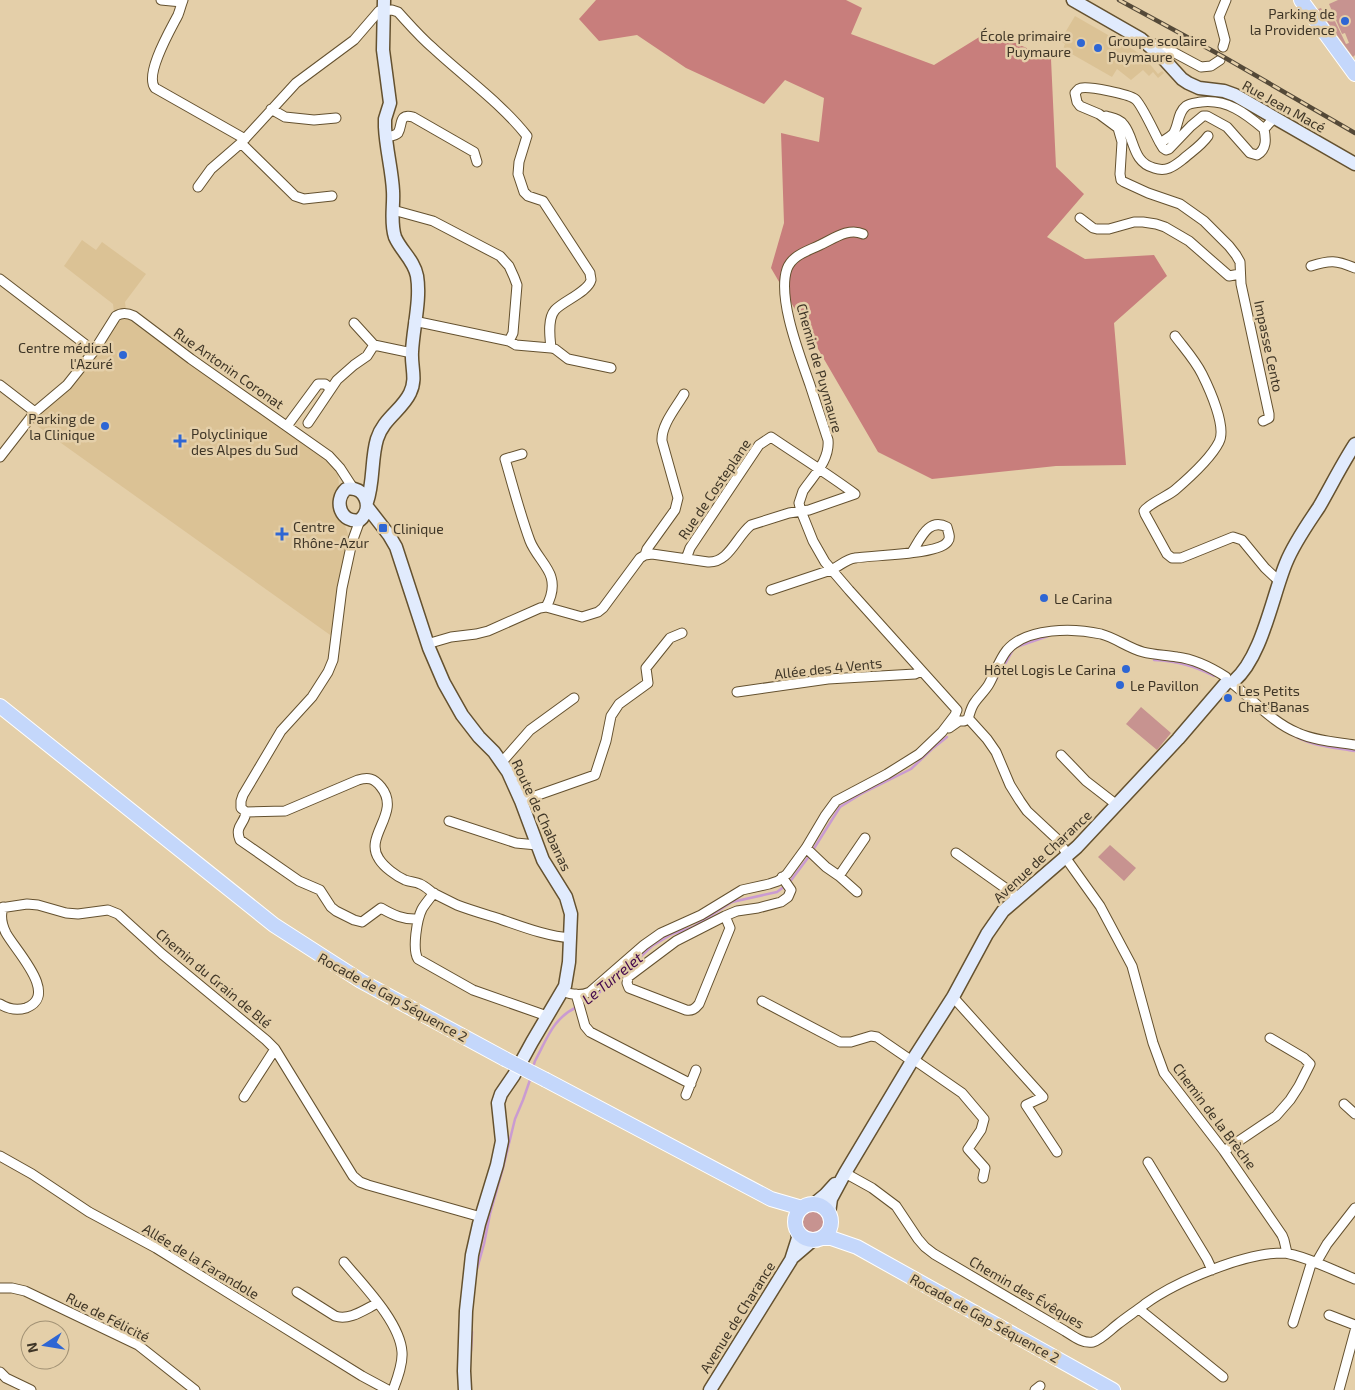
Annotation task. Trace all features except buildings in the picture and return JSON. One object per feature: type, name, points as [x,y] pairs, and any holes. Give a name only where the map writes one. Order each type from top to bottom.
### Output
[{"type":"main road","points":[[1301,0],[1355,74]]},
{"type":"main road","name":"Rocade de Gap Séquence 2","points":[[0,706],[274,925],[361,982],[771,1199],[808,1206]]},
{"type":"main road","name":"Rocade de Gap Séquence 2","points":[[771,1199],[796,1226]]},
{"type":"main road","points":[[808,1206],[823,1207],[830,1218],[828,1232],[817,1239],[804,1237],[796,1226],[798,1212],[808,1206]]},
{"type":"main road","name":"Rocade de Gap Séquence 2","points":[[830,1218],[857,1247]]},
{"type":"main road","name":"Rocade de Gap Séquence 2","points":[[817,1239],[831,1238],[857,1247],[1112,1390]]},
{"type":"street","points":[[161,0],[182,1],[155,64],[152,86],[243,141],[295,196],[304,200],[332,196]]},
{"type":"street","name":"Rue Jean Macé","points":[[1072,0],[1120,26],[1151,47],[1188,83],[1199,88],[1224,91],[1235,95],[1254,112],[1275,117],[1355,164]]},
{"type":"street","points":[[1223,47],[1225,40],[1219,17],[1226,0]]},
{"type":"street","points":[[198,187],[211,169],[243,141],[296,83],[354,40],[384,5]]},
{"type":"street","points":[[384,5],[383,50],[390,103],[385,119],[392,180],[393,228],[396,237],[415,268],[417,277],[417,303],[412,353],[414,375],[412,388],[403,404],[383,425],[379,434],[374,453],[370,492],[352,542],[342,588],[333,660],[328,672],[312,697],[281,731],[243,795],[241,801],[246,816],[238,828],[237,834],[240,840],[299,881],[320,890],[331,907],[354,920],[362,922],[381,908],[393,915],[409,920],[418,919]]},
{"type":"street","points":[[384,5],[398,12],[432,48],[476,84],[527,136],[519,162],[518,174],[524,192],[528,196],[543,201],[590,273],[591,279],[585,289],[554,311],[550,332],[551,348]]},
{"type":"street","points":[[1151,47],[1156,44],[1160,45],[1201,67],[1211,66],[1220,60]]},
{"type":"street","points":[[1160,143],[1172,135],[1181,112],[1186,106],[1206,101],[1221,102],[1254,112],[1264,129],[1266,143],[1261,153],[1257,155],[1250,153],[1227,126],[1207,116],[1203,116],[1166,150],[1163,148],[1160,143],[1135,99],[1126,94],[1090,88],[1082,88],[1075,93],[1080,106],[1118,120],[1124,125],[1140,159],[1158,170],[1173,168],[1203,144],[1208,136]]},
{"type":"street","points":[[271,109],[285,117],[314,120],[336,118]]},
{"type":"street","points":[[1080,218],[1093,228],[1103,230],[1138,222],[1156,224],[1189,241],[1229,276],[1240,274],[1240,262],[1236,255],[1204,221],[1180,204],[1148,193],[1121,180],[1121,134],[1118,128],[1099,114]]},
{"type":"street","points":[[386,137],[395,135],[398,132],[405,117],[414,117],[474,152],[477,162]]},
{"type":"street","points":[[1264,129],[1275,117]]},
{"type":"street","points":[[393,210],[433,222],[500,256],[514,276],[517,285],[513,333],[509,341]]},
{"type":"street","name":"Chemin de Puymaure","points":[[801,511],[799,502],[801,496],[827,454],[828,440],[791,327],[787,308],[786,276],[790,265],[798,256],[844,234],[855,231],[863,234]]},
{"type":"street","points":[[1310,266],[1332,261],[1355,268]]},
{"type":"street","name":"Impasse Cento","points":[[1240,274],[1269,414],[1269,418],[1263,421]]},
{"type":"street","points":[[0,279],[94,351],[67,385],[35,412],[0,457]]},
{"type":"street","name":"Rue Antonin Coronat","points":[[94,351],[116,316],[124,313],[134,316],[191,359],[329,456],[340,468],[351,491]]},
{"type":"street","points":[[414,321],[516,344],[551,348],[568,359],[611,368]]},
{"type":"street","points":[[354,323],[374,345],[412,353]]},
{"type":"street","points":[[1175,336],[1205,381],[1218,412],[1222,429],[1220,441],[1205,461],[1183,483],[1165,497],[1147,507],[1144,510],[1145,514],[1170,557],[1181,558],[1233,537],[1238,538],[1242,540],[1265,568],[1280,581]]},
{"type":"street","points":[[308,423],[337,380],[367,356],[374,345]]},
{"type":"street","points":[[287,426],[318,384],[325,384],[331,389]]},
{"type":"street","points":[[0,385],[35,412]]},
{"type":"street","points":[[645,555],[647,549],[678,504],[662,435],[663,428],[684,394]]},
{"type":"street","name":"Rue de Costeplane","points":[[686,559],[690,548],[759,445],[771,437],[820,468]]},
{"type":"street","name":"Avenue de Charance","points":[[830,1218],[832,1200],[845,1173],[912,1060],[953,997],[1003,911],[1083,841],[1230,680],[1244,671],[1257,648],[1286,563],[1295,543],[1320,505],[1355,444]]},
{"type":"street","points":[[522,454],[505,459],[530,540],[551,577],[552,591],[546,607]]},
{"type":"street","points":[[427,644],[488,631],[540,608],[546,607],[582,617],[598,612],[640,558],[645,555],[652,554],[714,562],[721,560],[751,525],[789,513],[809,510],[855,494],[820,468]]},
{"type":"street","points":[[352,542],[346,518],[340,506],[340,499],[351,491],[364,486],[372,479]]},
{"type":"street","points":[[351,491],[364,497],[364,512]]},
{"type":"street","points":[[801,511],[818,552],[831,570],[962,714]]},
{"type":"street","points":[[346,518],[352,521],[364,512]]},
{"type":"street","name":"Route de Chabanas","points":[[364,512],[393,541],[401,559],[427,644],[444,683],[462,715],[502,762],[515,785],[543,860],[566,898],[570,909],[571,938],[565,986],[501,1094],[498,1103],[502,1141],[472,1256],[466,1310],[465,1390]]},
{"type":"street","points":[[771,590],[831,570],[854,558],[892,556],[912,552]]},
{"type":"street","points":[[578,1002],[584,994],[590,992],[644,945],[661,933],[701,915],[742,890],[783,879],[809,851],[824,816],[836,801],[905,763],[925,749],[975,702],[985,690],[1002,658],[1011,647],[1016,642],[1033,635],[1053,630],[1103,634],[1138,651],[1180,657],[1210,668],[1230,680],[1272,717],[1296,732],[1308,737],[1355,746]]},
{"type":"street","points":[[521,801],[594,775],[606,741],[611,716],[619,704],[648,682],[646,668],[670,638],[682,633]]},
{"type":"street","name":"Allée des 4 Vents","points":[[737,692],[828,679],[915,674],[921,671]]},
{"type":"street","points":[[502,762],[530,730],[574,698]]},
{"type":"street","name":"Chemin de la Brèche","points":[[962,714],[987,739],[996,752],[1010,785],[1027,812],[1057,839],[1066,856],[1100,906],[1132,966],[1153,1043],[1164,1074],[1224,1151],[1282,1236],[1287,1253]]},
{"type":"street","points":[[1061,755],[1086,781],[1117,805]]},
{"type":"street","points":[[243,808],[285,811],[358,780],[374,779],[384,790],[388,806],[376,840],[375,850],[378,858],[391,871],[406,880],[420,884],[459,906],[544,934],[571,938]]},
{"type":"street","points":[[449,821],[516,843],[537,846]]},
{"type":"street","points":[[839,876],[865,838]]},
{"type":"street","points":[[809,851],[858,892]]},
{"type":"street","points":[[956,852],[1018,897]]},
{"type":"street","points":[[725,916],[730,928],[699,1004],[695,1009],[686,1010],[629,988],[627,983],[628,977],[676,941],[725,916],[737,911],[781,902],[790,894],[790,889],[783,879]]},
{"type":"street","points":[[434,893],[422,909],[418,919],[415,949],[418,959],[474,990],[547,1016]]},
{"type":"street","name":"Chemin du Grain de Blé","points":[[0,1004],[14,1010],[20,1010],[28,1007],[38,996],[36,977],[6,932],[1,916],[1,907],[27,904],[66,913],[78,914],[108,910],[118,914],[162,954],[275,1049],[353,1176],[360,1182],[368,1186],[481,1217]]},
{"type":"street","points":[[562,992],[578,1002],[585,1026],[590,1032],[691,1084]]},
{"type":"street","points":[[953,997],[1043,1097],[1026,1105],[1058,1152]]},
{"type":"street","points":[[762,1001],[840,1042],[851,1042],[871,1036],[877,1037],[962,1093],[984,1120],[981,1130],[968,1149],[985,1168],[983,1178]]},
{"type":"street","points":[[1224,1151],[1276,1116],[1290,1100],[1308,1070],[1310,1064],[1304,1058],[1270,1038]]},
{"type":"street","points":[[244,1097],[275,1049]]},
{"type":"street","points":[[686,1095],[696,1070]]},
{"type":"street","points":[[1344,1104],[1355,1114]]},
{"type":"street","name":"Allée de la Farandole","points":[[0,1156],[32,1174],[89,1212],[156,1248],[362,1376],[388,1390]]},
{"type":"street","points":[[1148,1162],[1212,1270]]},
{"type":"street","name":"Avenue de Charance","points":[[808,1206],[825,1195],[845,1173]]},
{"type":"street","name":"Chemin des Évêques","points":[[845,1173],[872,1188],[896,1206],[918,1239],[934,1254],[1086,1342],[1099,1340],[1171,1287],[1212,1270],[1255,1256],[1287,1253],[1355,1279]]},
{"type":"street","points":[[1293,1322],[1314,1262],[1355,1208]]},
{"type":"street","name":"Avenue de Charance","points":[[710,1390],[790,1260],[798,1238],[796,1226]]},
{"type":"street","name":"Avenue de Charance","points":[[790,1260],[817,1239]]},
{"type":"street","points":[[344,1262],[387,1315],[401,1344],[402,1362],[394,1390]]},
{"type":"street","name":"Rue de Félicité","points":[[0,1288],[26,1291],[138,1345],[195,1390]]},
{"type":"street","points":[[297,1292],[341,1318],[348,1317],[378,1303]]},
{"type":"street","points":[[1139,1309],[1223,1377]]},
{"type":"street","points":[[1329,1315],[1355,1325]]},
{"type":"street","points":[[1339,1390],[1355,1334]]},
{"type":"street","points":[[0,1372],[6,1378],[31,1390]]},
{"type":"shaded area","points":[[596,0],[846,0],[862,8],[851,34],[934,65],[989,31],[1051,59],[1056,167],[1084,194],[1047,237],[1085,259],[1154,255],[1167,276],[1114,323],[1126,465],[1056,466],[932,479],[878,452],[771,268],[784,223],[781,133],[819,142],[824,98],[785,80],[764,104],[686,68],[637,35],[599,41],[579,19]]},
{"type":"shaded area","name":"Parking de la Providence","points":[[1338,0],[1355,0],[1355,55],[1353,57],[1318,9],[1321,8],[1324,13],[1330,11],[1346,44],[1349,43],[1345,33],[1342,34],[1329,4]]},
{"type":"shaded area","name":"Groupe scolaire Puymaure","points":[[1075,16],[1134,50],[1149,61],[1158,74],[1162,71],[1164,73],[1158,78],[1153,72],[1149,76],[1143,70],[1131,80],[1117,69],[1112,77],[1063,49],[1065,44],[1060,41]]},
{"type":"shaded area","name":"Polyclinique des Alpes du Sud","points":[[82,240],[96,250],[102,242],[146,274],[125,302],[127,318],[327,459],[338,472],[339,487],[336,502],[348,534],[347,548],[340,577],[333,637],[33,423],[39,415],[74,385],[115,321],[113,304],[64,266]]},
{"type":"shaded area","points":[[1141,707],[1171,733],[1157,750],[1126,724]]},
{"type":"shaded area","points":[[1110,845],[1136,868],[1124,881],[1098,857]]},
{"type":"shaded area","points":[[819,1209],[826,1215],[827,1225],[821,1233],[810,1234],[802,1228],[800,1221],[803,1221],[805,1211]]},
{"type":"waterway","name":"Le Turrelet","points":[[996,680],[1014,648],[1048,636]]},
{"type":"waterway","name":"Le Turrelet","points":[[1154,660],[1185,665],[1214,676]]},
{"type":"waterway","name":"Le Turrelet","points":[[1248,704],[1259,712]]},
{"type":"waterway","name":"Le Turrelet","points":[[1288,732],[1312,743],[1355,751]]},
{"type":"waterway","name":"Le Turrelet","points":[[813,850],[840,807],[861,794],[911,769],[947,737]]},
{"type":"waterway","name":"Le Turrelet","points":[[789,883],[810,855]]},
{"type":"waterway","name":"Le Turrelet","points":[[582,1004],[619,977],[652,946],[672,934],[693,927],[732,902],[777,892],[785,886]]},
{"type":"waterway","name":"Le Turrelet","points":[[533,1067],[556,1023],[577,1007]]},
{"type":"waterway","name":"Le Turrelet","points":[[477,1269],[515,1119],[531,1077]]},
{"type":"waterway","name":"Le Turrelet","points":[[471,1351],[472,1332]]},
{"type":"railway","points":[[1119,0],[1222,56],[1355,133]]},
{"type":"place","name":"Parking de la Providence","points":[[1345,21]]},
{"type":"place","name":"École primaire Puymaure","points":[[1081,43]]},
{"type":"place","name":"Groupe scolaire Puymaure","points":[[1098,48]]},
{"type":"place","name":"Centre médical l'Azuré","points":[[123,355]]},
{"type":"place","name":"Parking de la Clinique","points":[[105,426]]},
{"type":"place","name":"Polyclinique des Alpes du Sud","points":[[180,441]]},
{"type":"place","name":"Clinique","points":[[383,528]]},
{"type":"place","name":"Centre Rhône-Azur","points":[[282,534]]},
{"type":"place","name":"Le Carina","points":[[1044,598]]},
{"type":"place","name":"Hôtel Logis Le Carina","points":[[1126,669]]},
{"type":"place","name":"Le Pavillon","points":[[1120,685]]},
{"type":"place","name":"Les Petits Chat'Banas","points":[[1228,698]]}]
